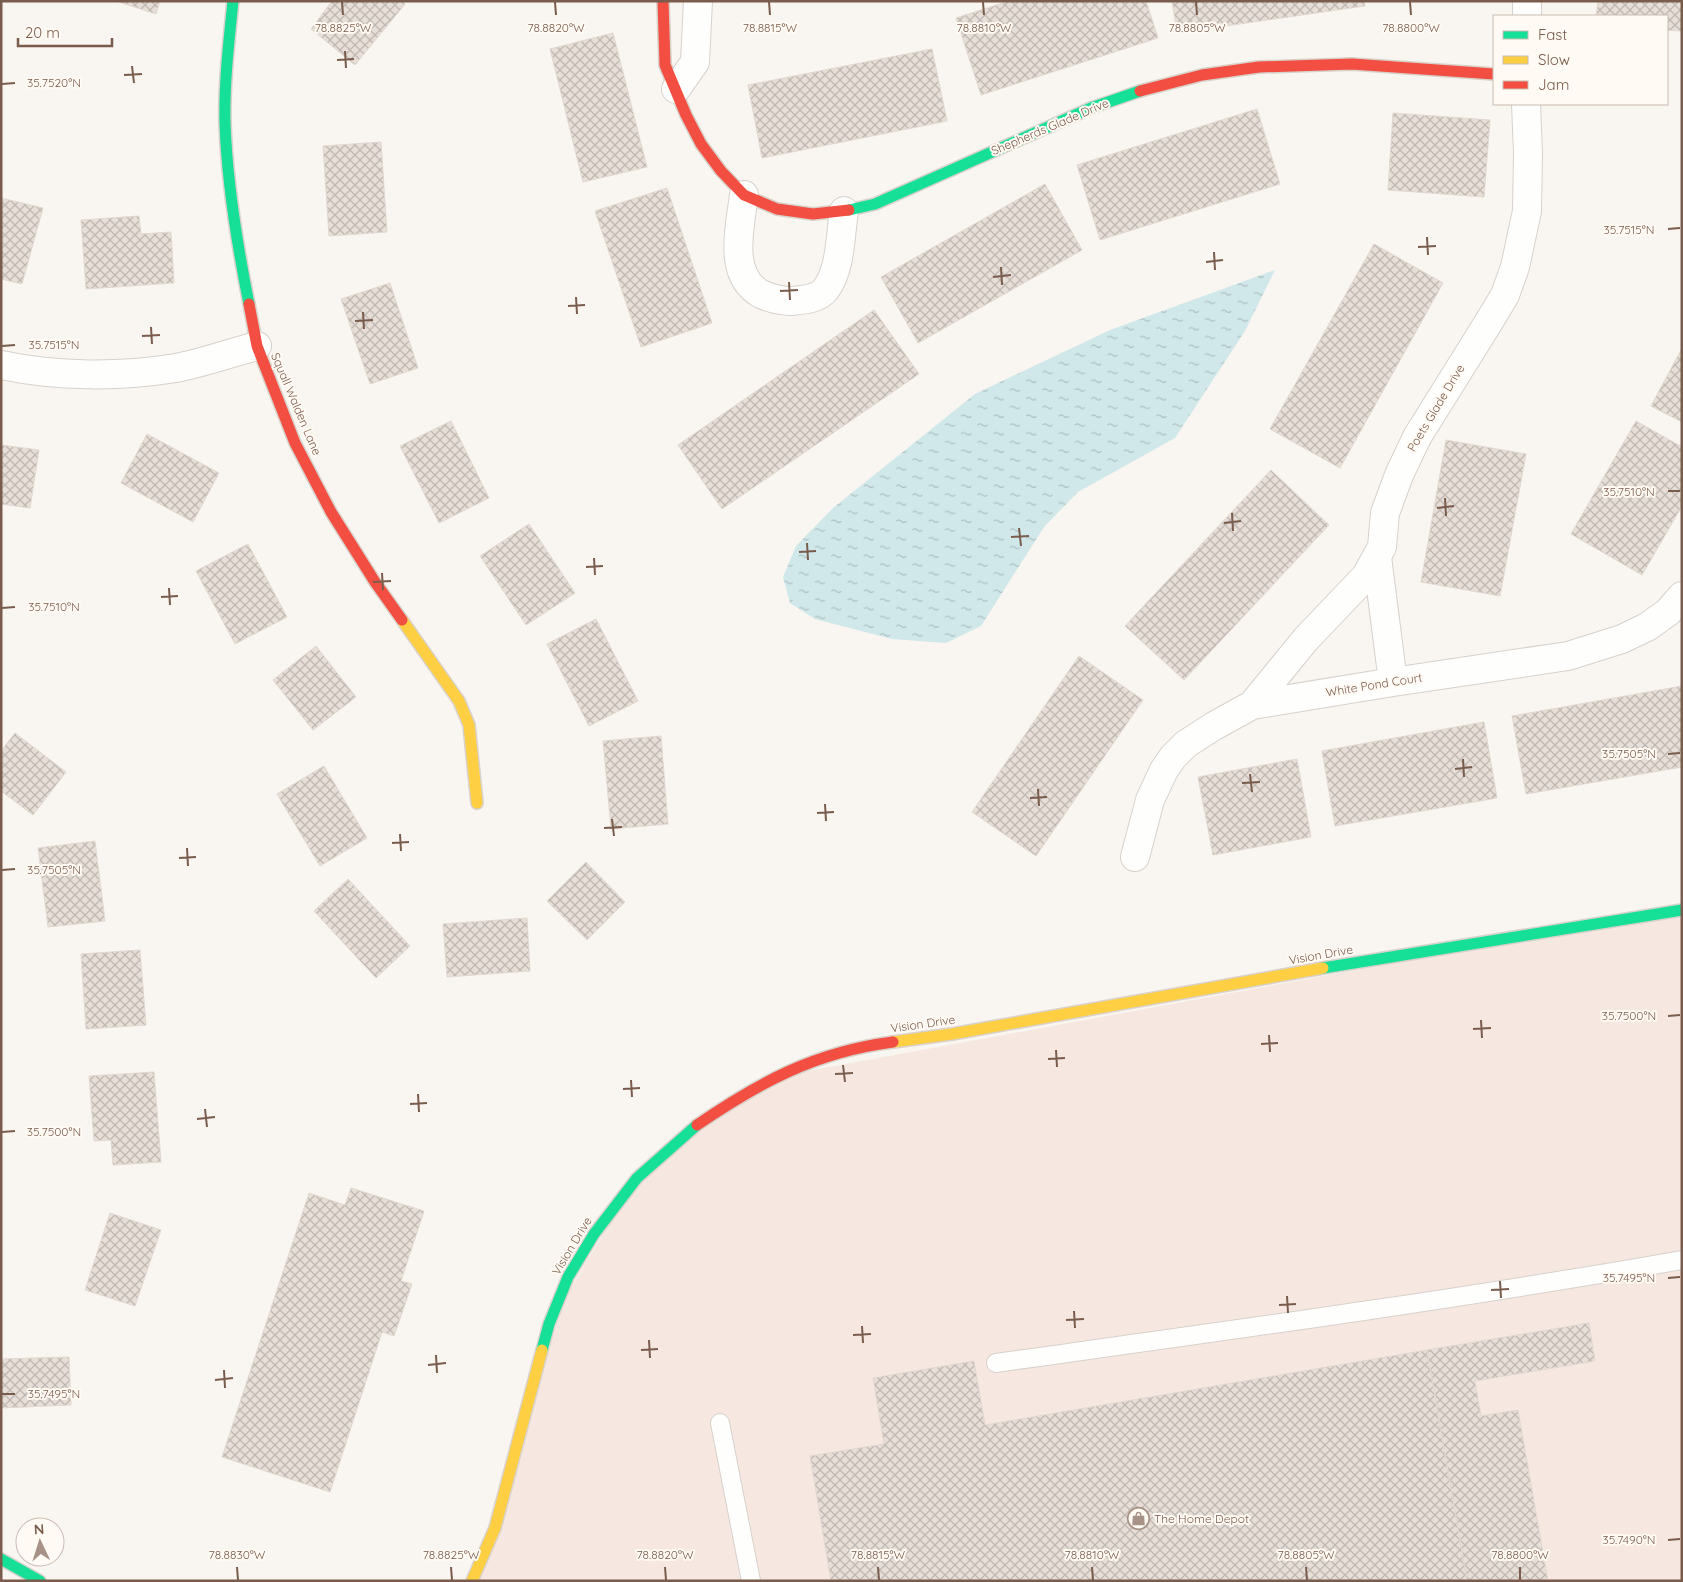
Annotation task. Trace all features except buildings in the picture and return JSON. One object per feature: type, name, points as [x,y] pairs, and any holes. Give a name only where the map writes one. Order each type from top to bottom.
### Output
[{"type":"street","name":"Squall Walden Lane","points":[[233,1],[227,58],[226,141],[238,251],[257,346],[295,443],[331,512],[375,582],[459,701],[470,725],[477,803]]},
{"type":"street","name":"Shepherds Glade Drive","points":[[663,1],[665,65],[701,144],[721,171],[744,195],[778,209],[813,214],[844,212],[875,204],[1090,108],[1147,89],[1202,75],[1260,66],[1352,64],[1493,74]]},
{"type":"street","points":[[676,89],[695,62],[698,1]]},
{"type":"street","points":[[1527,1],[1527,15]]},
{"type":"street","name":"Poets Glade Drive","points":[[1252,705],[1306,639],[1366,576],[1382,547],[1385,513],[1416,437],[1504,295],[1515,267],[1527,211],[1528,153],[1526,105]]},
{"type":"street","points":[[744,195],[738,257],[744,278],[754,290],[769,298],[786,301],[806,300],[825,291],[835,272],[844,212]]},
{"type":"street","points":[[1,365],[19,369],[76,374],[119,374],[176,368],[257,346]]},
{"type":"street","points":[[1377,557],[1393,682]]},
{"type":"street","name":"White Pond Court","points":[[1135,858],[1150,800],[1164,770],[1173,757],[1186,744],[1207,730],[1252,705],[1568,656],[1622,639],[1646,627],[1668,612],[1682,596]]},
{"type":"street","name":"Vision Drive","points":[[472,1581],[495,1528],[549,1324],[568,1277],[594,1234],[637,1178],[697,1125],[775,1077],[808,1062],[837,1053],[884,1043],[952,1034],[1381,958],[1682,910]]},
{"type":"street","points":[[1,1559],[40,1581]]},
{"type":"lane","points":[[996,1363],[1354,1312],[1682,1260]]},
{"type":"lane","points":[[720,1423],[751,1581]]},
{"type":"shaded area","points":[[1682,910],[1682,1581],[472,1581],[549,1324],[637,1178],[775,1077]]},
{"type":"water","points":[[1275,270],[1245,331],[1175,438],[1078,492],[1044,527],[981,626],[946,643],[892,639],[815,619],[790,603],[783,577],[796,546],[833,508],[975,394],[1110,330]]},
{"type":"traffic: fast","points":[[233,1],[225,92],[226,146],[233,214],[249,304]]},
{"type":"traffic: fast","points":[[849,210],[875,204],[1091,108],[1140,91]]},
{"type":"traffic: fast","points":[[1323,968],[1682,910]]},
{"type":"traffic: fast","points":[[542,1350],[549,1324],[568,1277],[594,1234],[637,1178],[697,1125]]},
{"type":"traffic: fast","points":[[1,1559],[40,1581]]},
{"type":"traffic: slow","points":[[402,620],[459,701],[469,725],[477,803]]},
{"type":"traffic: slow","points":[[893,1042],[952,1034],[1323,968]]},
{"type":"traffic: slow","points":[[472,1581],[495,1528],[542,1350]]},
{"type":"traffic: jam","points":[[663,1],[665,65],[686,115],[701,144],[721,171],[744,195],[777,209],[813,214],[849,210]]},
{"type":"traffic: jam","points":[[1140,91],[1202,75],[1259,67],[1352,64],[1493,74]]},
{"type":"traffic: jam","points":[[249,304],[257,346],[295,443],[331,512],[375,582],[402,620]]},
{"type":"traffic: jam","points":[[697,1125],[743,1095],[789,1071],[838,1053],[893,1042]]},
{"type":"place","name":"The Home Depot","points":[[1138,1519]]}]
